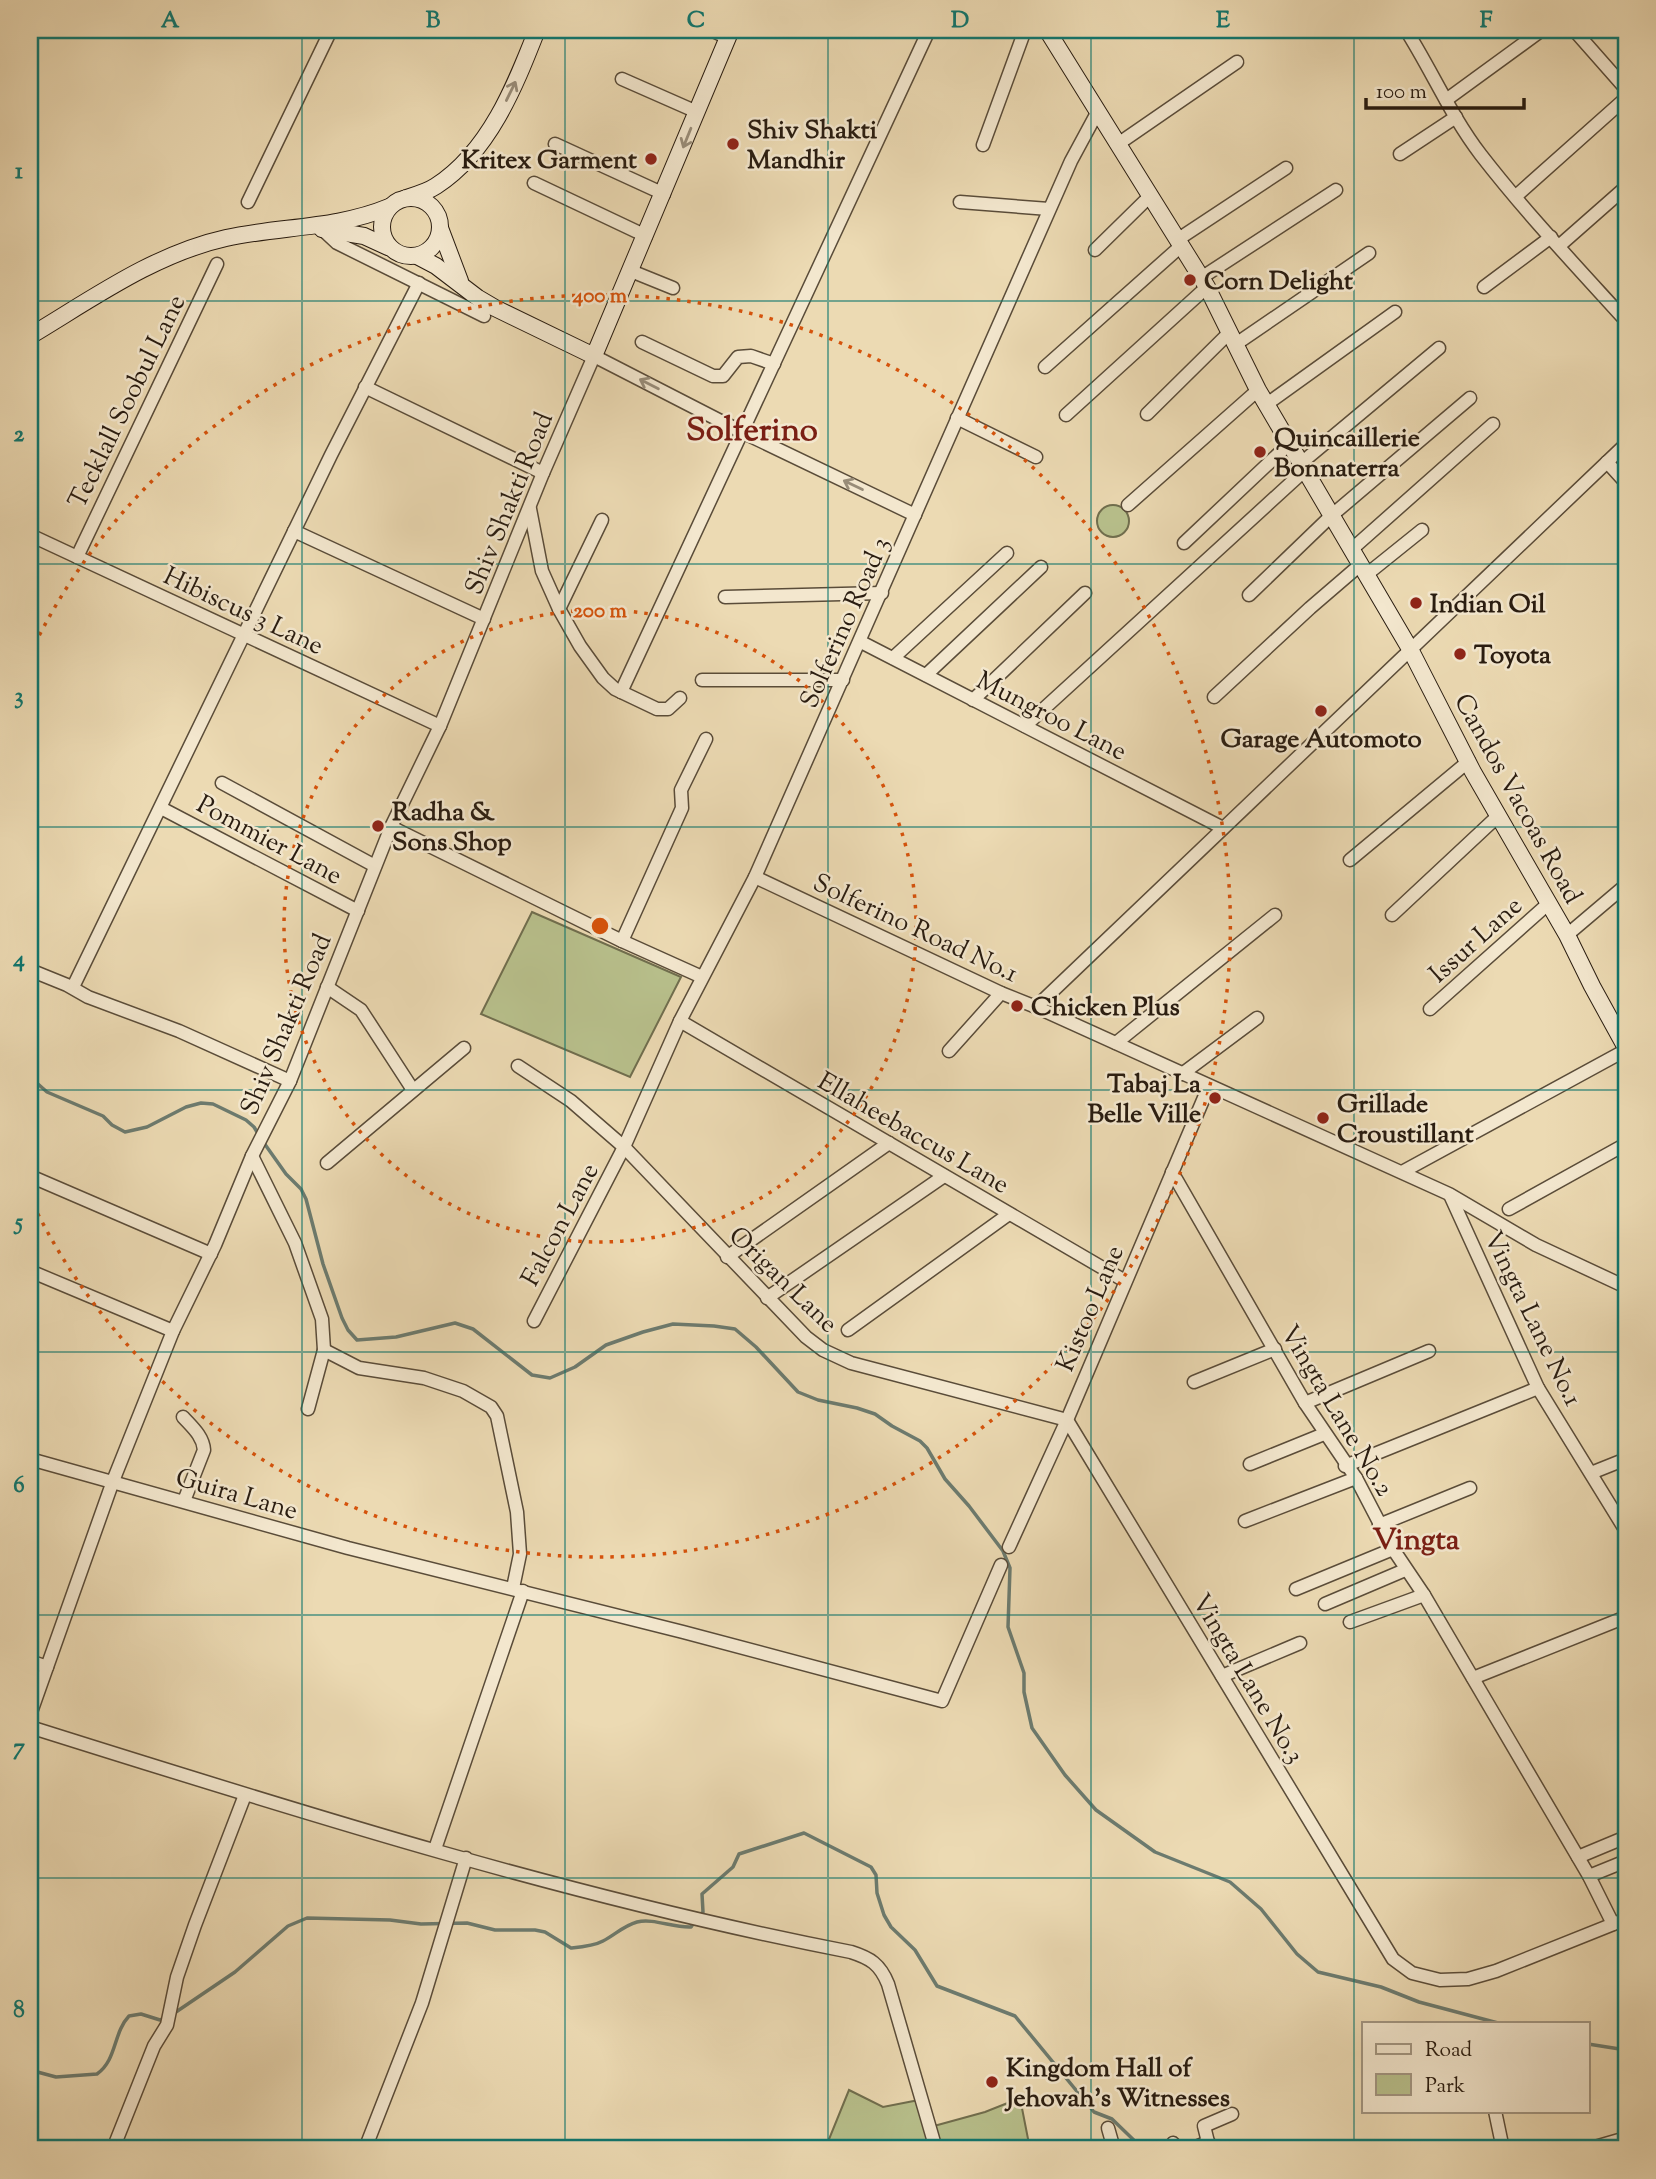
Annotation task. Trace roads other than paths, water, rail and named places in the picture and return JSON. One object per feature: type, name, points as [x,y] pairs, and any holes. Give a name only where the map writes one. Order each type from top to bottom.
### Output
[{"type":"main road","points":[[30,336],[124,280],[186,250],[225,238],[316,228],[356,219],[436,186],[477,148],[502,110],[537,30]]},
{"type":"main road","name":"Candos Vacoas Road","points":[[1047,30],[1204,282],[1302,468],[1410,649],[1498,816],[1567,935],[1591,986],[1626,1049]]},
{"type":"main road","points":[[417,256],[495,308],[594,356],[730,34]]},
{"type":"main road","points":[[406,198],[416,198],[436,212],[450,260],[461,283]]},
{"type":"main road","points":[[388,247],[381,231],[384,214],[389,207]]},
{"type":"main road","points":[[316,228],[364,236],[401,256],[417,256],[424,254],[435,243],[440,228]]},
{"type":"street","points":[[248,202],[331,30]]},
{"type":"street","points":[[711,30],[730,34]]},
{"type":"street","points":[[621,692],[929,30]]},
{"type":"street","points":[[983,145],[1025,30]]},
{"type":"street","points":[[1406,30],[1480,153],[1626,321]]},
{"type":"street","points":[[1446,100],[1542,30]]},
{"type":"street","points":[[1574,30],[1626,89]]},
{"type":"street","points":[[1118,144],[1237,62]]},
{"type":"street","points":[[622,79],[697,112]]},
{"type":"street","points":[[1516,196],[1626,98]]},
{"type":"street","name":"Solferino Road 3","points":[[624,1147],[680,1021],[755,877],[861,642],[1049,209],[1098,111]]},
{"type":"street","points":[[1400,154],[1456,117]]},
{"type":"street","points":[[555,144],[664,194]]},
{"type":"street","points":[[1045,367],[1179,243],[1286,168]]},
{"type":"street","points":[[534,183],[646,236]]},
{"type":"street","points":[[1484,287],[1555,242],[1626,187]]},
{"type":"street","points":[[1066,415],[1204,282],[1336,190]]},
{"type":"street","points":[[1095,250],[1150,196]]},
{"type":"street","points":[[960,202],[1049,209]]},
{"type":"street","points":[[316,228],[337,243],[484,316]]},
{"type":"street","points":[[1147,414],[1233,338],[1369,253]]},
{"type":"street","name":"Tecklall Soobul Lane","points":[[76,557],[217,264]]},
{"type":"street","points":[[631,271],[673,288]]},
{"type":"street","points":[[73,988],[294,531],[419,283]]},
{"type":"street","points":[[1128,505],[1263,397],[1395,312]]},
{"type":"street","points":[[642,342],[713,376],[723,376],[738,357],[751,356],[774,364]]},
{"type":"street","points":[[1025,726],[1302,468],[1439,348]]},
{"type":"street","points":[[594,356],[915,515]]},
{"type":"street","name":"Shiv Shakti Road","points":[[30,1715],[113,1481],[173,1331],[211,1254],[255,1150],[290,1081],[391,827],[440,726],[543,472],[594,356]]},
{"type":"street","points":[[365,387],[543,472]]},
{"type":"street","points":[[1250,595],[1331,516],[1470,398]]},
{"type":"street","points":[[957,418],[1037,457]]},
{"type":"street","points":[[1351,550],[1493,424]]},
{"type":"street","points":[[1184,543],[1289,444]]},
{"type":"street","points":[[1036,1007],[1626,444]]},
{"type":"street","points":[[1607,462],[1626,483]]},
{"type":"street","points":[[530,509],[533,536],[542,571],[580,646],[603,678],[621,692],[662,710],[673,706],[680,698]]},
{"type":"street","points":[[559,609],[602,520]]},
{"type":"street","points":[[1214,696],[1310,608],[1422,530]]},
{"type":"street","points":[[294,531],[484,619]]},
{"type":"street","name":"Hibiscus 3 Lane","points":[[30,535],[440,726]]},
{"type":"street","points":[[893,658],[1007,553]]},
{"type":"street","points":[[926,675],[1041,567]]},
{"type":"street","points":[[724,597],[882,593]]},
{"type":"street","points":[[973,699],[1085,593]]},
{"type":"street","name":"Mungroo Lane","points":[[861,642],[1223,828]]},
{"type":"street","points":[[702,680],[843,680]]},
{"type":"street","points":[[622,941],[682,808],[681,790],[706,739]]},
{"type":"street","points":[[1350,860],[1469,761]]},
{"type":"street","points":[[222,783],[375,866]]},
{"type":"street","name":"Pommier Lane","points":[[161,808],[358,911]]},
{"type":"street","points":[[1392,915],[1498,816]]},
{"type":"street","points":[[391,827],[622,941],[702,977]]},
{"type":"street","name":"Solferino Road No.1","points":[[755,877],[1002,993],[1449,1194],[1536,1245],[1626,1287]]},
{"type":"street","points":[[1567,935],[1626,884]]},
{"type":"street","name":"Issur Lane","points":[[1430,1009],[1549,903]]},
{"type":"street","points":[[1116,1043],[1275,915]]},
{"type":"street","points":[[30,970],[73,988],[88,998],[179,1031],[290,1081]]},
{"type":"street","points":[[327,987],[361,1010],[413,1090]]},
{"type":"street","points":[[948,1051],[1002,993]]},
{"type":"street","points":[[1182,1074],[1257,1018]]},
{"type":"street","name":"Ellaheebaccus Lane","points":[[680,1021],[1125,1281]]},
{"type":"street","points":[[327,1163],[464,1048]]},
{"type":"street","points":[[1402,1172],[1626,1049]]},
{"type":"street","name":"Origan Lane","points":[[518,1066],[571,1101],[624,1147],[806,1338],[823,1350],[851,1363],[1067,1420]]},
{"type":"street","name":"Kistoo Lane","points":[[1009,1547],[1067,1420],[1209,1086]]},
{"type":"street","points":[[727,1257],[889,1143]]},
{"type":"street","points":[[1509,1209],[1626,1144]]},
{"type":"street","name":"Falcon Lane","points":[[534,1321],[624,1147]]},
{"type":"street","points":[[255,1150],[295,1243],[322,1319],[324,1350],[308,1409]]},
{"type":"street","name":"Vingta Lane No.2","points":[[1172,1172],[1324,1434],[1356,1478],[1405,1570],[1424,1595],[1589,1875],[1613,1924]]},
{"type":"street","points":[[30,1176],[211,1254]]},
{"type":"street","points":[[768,1298],[944,1176]]},
{"type":"street","name":"Vingta Lane No.1","points":[[1449,1194],[1538,1388],[1626,1531]]},
{"type":"street","points":[[848,1330],[1009,1214]]},
{"type":"street","points":[[30,1271],[173,1331]]},
{"type":"street","points":[[1194,1382],[1275,1349]]},
{"type":"street","points":[[324,1350],[359,1368],[424,1378],[463,1391],[491,1407],[496,1416],[517,1512],[520,1553],[518,1589],[435,1849]]},
{"type":"street","points":[[1306,1403],[1429,1351]]},
{"type":"street","points":[[1345,1466],[1538,1388]]},
{"type":"street","points":[[183,1417],[204,1443],[204,1450],[184,1501]]},
{"type":"street","name":"Vingta Lane No.3","points":[[1067,1420],[1393,1959],[1412,1973],[1440,1980],[1468,1979],[1496,1971],[1613,1924]]},
{"type":"street","points":[[1250,1464],[1324,1434]]},
{"type":"street","name":"Guira Lane","points":[[30,1459],[348,1548],[518,1589],[942,1701],[1001,1565]]},
{"type":"street","points":[[1591,1473],[1626,1459]]},
{"type":"street","points":[[1245,1521],[1356,1478]]},
{"type":"street","points":[[1379,1525],[1470,1488]]},
{"type":"street","points":[[1296,1589],[1393,1549]]},
{"type":"street","points":[[1325,1604],[1405,1570]]},
{"type":"street","points":[[1350,1622],[1424,1595]]},
{"type":"street","points":[[1473,1678],[1626,1617]]},
{"type":"street","points":[[1222,1675],[1300,1643]]},
{"type":"street","points":[[30,1661],[47,1667]]},
{"type":"street","points":[[30,1727],[245,1794],[466,1858],[680,1917],[851,1952],[871,1959],[883,1972],[888,1984],[936,2149]]},
{"type":"street","points":[[113,2149],[154,2046],[167,2025],[175,1986],[195,1925],[245,1794]]},
{"type":"street","points":[[1578,1857],[1626,1837]]},
{"type":"street","points":[[365,2149],[422,2003],[466,1858]]},
{"type":"street","points":[[1589,1875],[1626,1861]]},
{"type":"street","points":[[1613,1924],[1626,1919]]},
{"type":"street","points":[[1495,2112],[1503,2149]]},
{"type":"street","points":[[1191,2149],[1212,2145],[1204,2126],[1232,2114]]},
{"type":"street","points":[[1108,2128],[1114,2149]]},
{"type":"street","points":[[1588,2149],[1626,2138]]},
{"type":"waterway","points":[[30,1077],[47,1092],[103,1116],[125,1132],[147,1127],[186,1107],[201,1103],[213,1104],[246,1120],[260,1137]]},
{"type":"waterway","points":[[264,1143],[306,1199],[323,1264],[342,1318],[357,1340],[396,1337],[455,1323],[473,1329],[532,1375],[550,1378],[575,1367],[606,1345],[673,1324],[735,1329],[756,1347],[798,1392],[818,1400],[875,1414],[920,1441],[945,1479],[1003,1551],[1010,1568],[1008,1627],[1024,1673],[1024,1692],[1032,1728],[1065,1775],[1096,1810],[1155,1852],[1230,1882],[1261,1909],[1297,1954],[1318,1972],[1381,1987],[1419,2002],[1494,2022]]},
{"type":"waterway","points":[[700,1915],[703,1912],[702,1894],[733,1867],[739,1854],[804,1833],[871,1867],[876,1875],[877,1893],[884,1915],[891,1927],[915,1950],[937,1986],[1015,2016],[1094,2112],[1112,2119],[1143,2149]]},
{"type":"waterway","points":[[173,2014],[235,1972],[288,1926],[307,1918],[390,1920],[421,1924],[467,1923],[495,1930],[535,1930],[545,1932],[571,1948],[599,1943],[637,1922],[650,1921],[691,1927],[695,1921]]},
{"type":"waterway","points":[[30,2070],[56,2077],[97,2074],[112,2054],[120,2030],[129,2016],[141,2014],[160,2020],[166,2017]]},
{"type":"waterway","points":[[1590,2044],[1626,2050]]},
{"type":"place","name":"Shiv Shakti Mandhir","points":[[733,144]]},
{"type":"place","name":"Kritex Garment","points":[[651,159]]},
{"type":"place","name":"Corn Delight","points":[[1190,280]]},
{"type":"place","name":"Quincaillerie Bonnaterra","points":[[1260,452]]},
{"type":"place","name":"Indian Oil","points":[[1416,603]]},
{"type":"place","name":"Toyota","points":[[1460,654]]},
{"type":"place","name":"Garage Automoto","points":[[1321,711]]},
{"type":"place","name":"Radha & Sons Shop","points":[[378,826]]},
{"type":"place","name":"Chicken Plus","points":[[1017,1006]]},
{"type":"place","name":"Tabaj La Belle Ville","points":[[1215,1098]]},
{"type":"place","name":"Grillade Croustillant","points":[[1323,1118]]},
{"type":"place","name":"Kingdom Hall of Jehovah's Witnesses","points":[[992,2082]]},
{"type":"district","name":"Solferino","points":[[752,428]]},
{"type":"district","name":"Vingta","points":[[1416,1539]]}]
